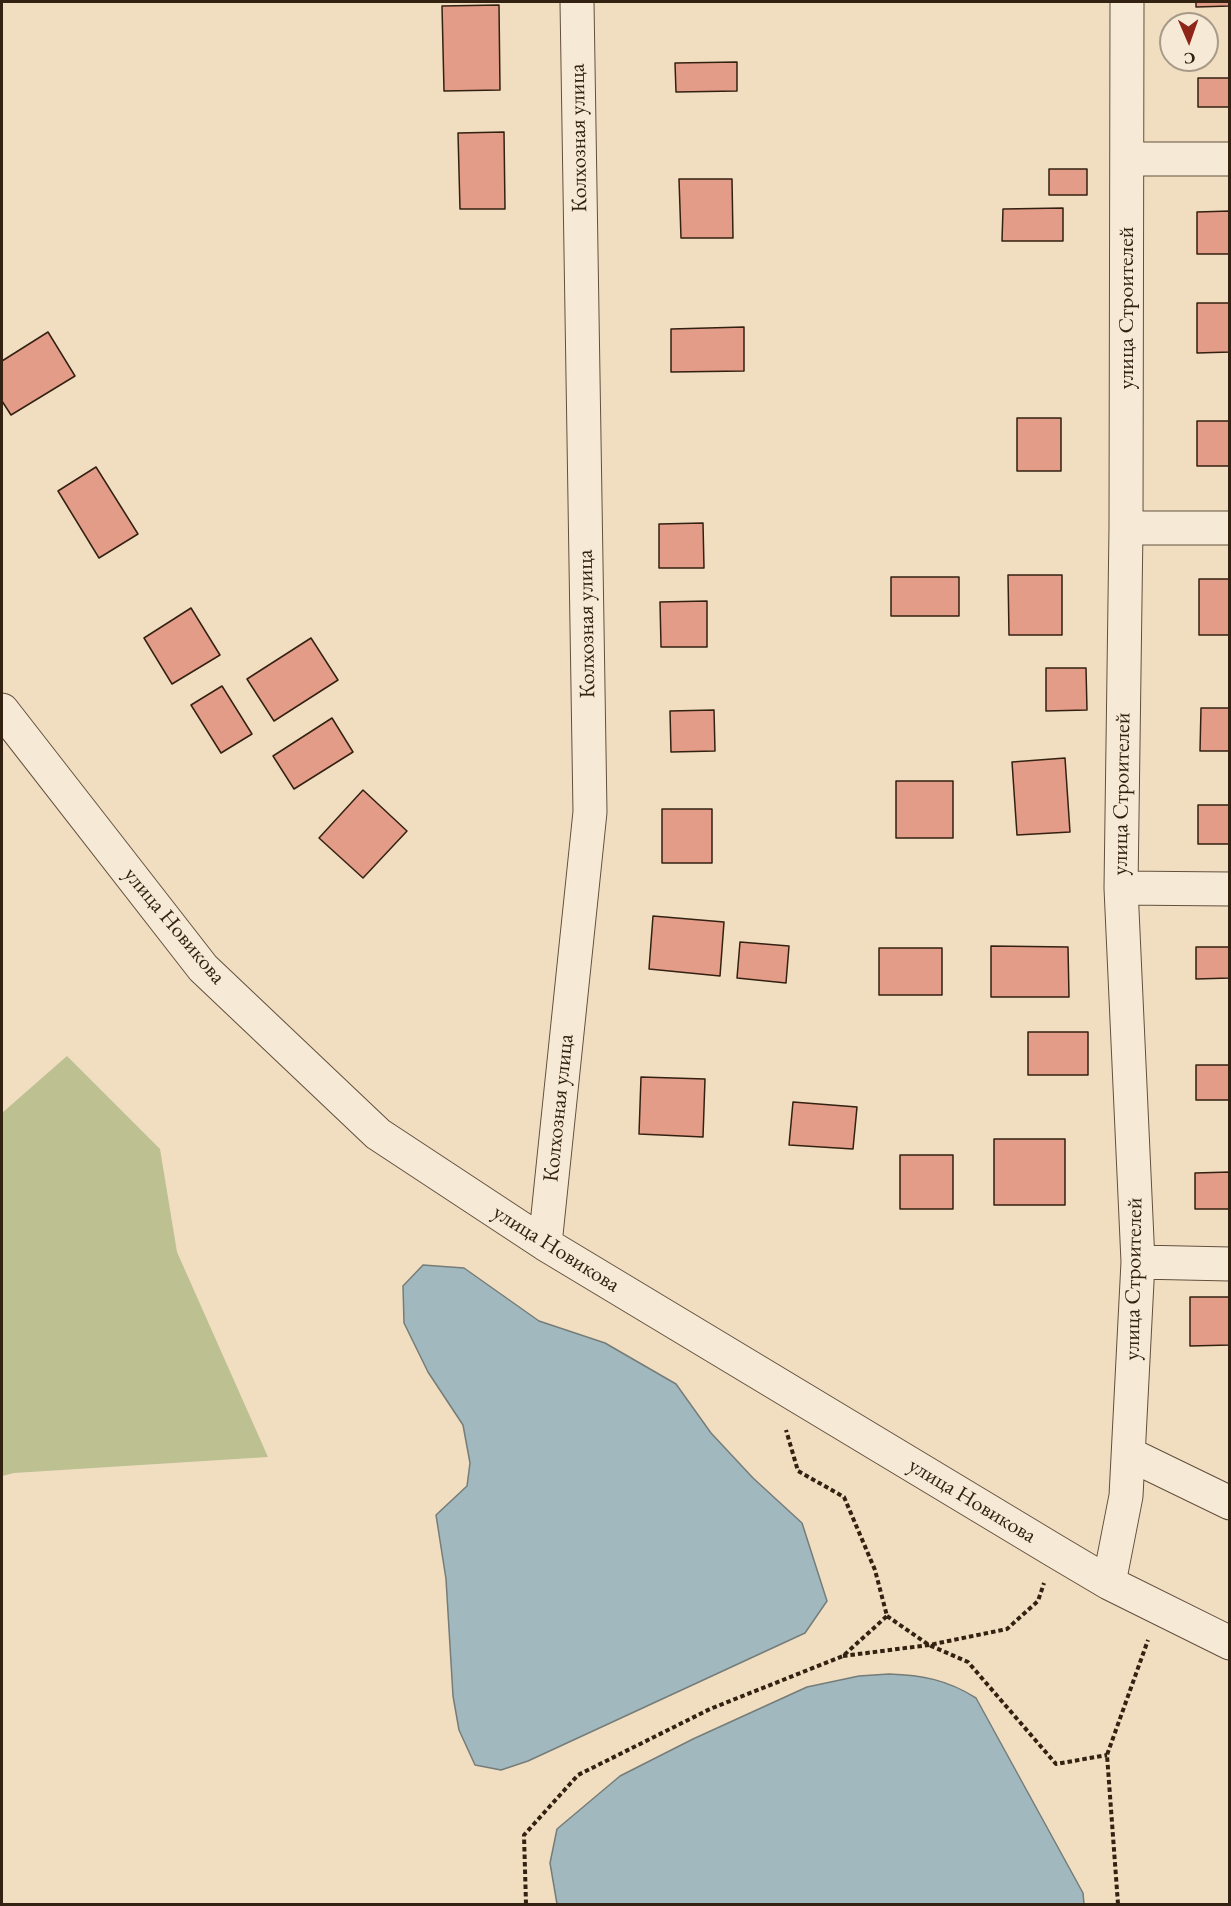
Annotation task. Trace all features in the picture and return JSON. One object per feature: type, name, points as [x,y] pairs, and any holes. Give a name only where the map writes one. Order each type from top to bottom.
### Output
[{"type":"street","name":"Колхозная улица","points":[[545,1244],[590,812],[577,2]]},
{"type":"street","name":"улица Строителей","points":[[1109,1583],[1126,1496],[1138,1262],[1121,888],[1127,2]]},
{"type":"street","points":[[1127,159],[1230,159]]},
{"type":"street","points":[[1125,528],[1230,528]]},
{"type":"street","name":"улица Новикова","points":[[2,710],[203,968],[378,1134],[545,1244],[1055,1551],[1109,1583],[1230,1643]]},
{"type":"street","points":[[1121,888],[1230,889]]},
{"type":"street","points":[[1138,1262],[1230,1264]]},
{"type":"street","points":[[1129,1454],[1230,1503]]},
{"type":"path","points":[[771,1380],[798,1471],[844,1497],[875,1570],[887,1616],[928,1645],[968,1662],[1056,1764],[1107,1755]]},
{"type":"path","points":[[526,1905],[524,1835],[578,1775],[710,1709],[843,1656],[928,1645],[1007,1629],[1038,1601],[1055,1551]]},
{"type":"path","points":[[1118,1905],[1107,1755],[1159,1608]]},
{"type":"path","points":[[843,1656],[887,1616]]},
{"type":"green space","points":[[67,1056],[160,1149],[177,1252],[268,1457],[14,1473],[2,1476],[2,1113]]},
{"type":"water","points":[[423,1265],[464,1268],[539,1321],[605,1343],[676,1384],[711,1433],[753,1478],[802,1523],[827,1601],[805,1633],[528,1761],[501,1770],[475,1765],[459,1730],[453,1696],[446,1579],[436,1515],[467,1486],[470,1463],[463,1425],[428,1372],[404,1323],[403,1286]]},
{"type":"water","points":[[889,1674],[934,1680],[955,1687],[976,1698],[1083,1893],[1084,1904],[557,1904],[550,1863],[557,1829],[620,1776],[693,1739],[807,1687],[859,1676]]},
{"type":"building","points":[[1196,2],[1230,2],[1230,6],[1196,7]]},
{"type":"building","points":[[499,5],[500,90],[444,91],[442,6]]},
{"type":"building","points":[[737,62],[737,91],[676,92],[675,63]]},
{"type":"building","points":[[1198,78],[1230,78],[1230,107],[1198,107]]},
{"type":"building","points":[[504,132],[505,209],[460,209],[458,133]]},
{"type":"building","points":[[1049,169],[1087,169],[1087,195],[1049,195]]},
{"type":"building","points":[[679,179],[732,179],[733,238],[681,238]]},
{"type":"building","points":[[1063,208],[1063,241],[1002,241],[1003,209]]},
{"type":"building","points":[[1230,211],[1230,254],[1197,254],[1197,212]]},
{"type":"building","points":[[1197,303],[1230,303],[1230,352],[1197,353]]},
{"type":"building","points":[[744,327],[744,371],[671,372],[671,329]]},
{"type":"building","points":[[48,332],[75,376],[11,415],[2,401],[2,361]]},
{"type":"building","points":[[1017,418],[1061,418],[1061,471],[1017,471]]},
{"type":"building","points":[[1197,421],[1230,421],[1230,466],[1197,466]]},
{"type":"building","points":[[96,467],[138,534],[99,558],[58,491]]},
{"type":"building","points":[[703,523],[704,568],[659,568],[659,524]]},
{"type":"building","points":[[1008,575],[1062,575],[1062,635],[1009,635]]},
{"type":"building","points":[[891,577],[959,577],[959,616],[891,616]]},
{"type":"building","points":[[1199,579],[1230,579],[1230,635],[1199,635]]},
{"type":"building","points":[[707,601],[707,647],[661,647],[660,602]]},
{"type":"building","points":[[191,608],[220,655],[172,684],[144,638]]},
{"type":"building","points":[[311,638],[338,680],[274,721],[247,679]]},
{"type":"building","points":[[1046,668],[1086,668],[1087,710],[1046,711]]},
{"type":"building","points":[[222,686],[252,734],[221,753],[191,705]]},
{"type":"building","points":[[1201,708],[1230,708],[1230,751],[1200,751]]},
{"type":"building","points":[[714,710],[715,751],[671,752],[670,711]]},
{"type":"building","points":[[332,718],[353,752],[294,789],[273,756]]},
{"type":"building","points":[[1065,758],[1070,832],[1017,835],[1012,762]]},
{"type":"building","points":[[896,781],[953,781],[953,838],[896,838]]},
{"type":"building","points":[[363,790],[407,831],[363,878],[319,838]]},
{"type":"building","points":[[1198,805],[1230,805],[1230,844],[1198,844]]},
{"type":"building","points":[[662,809],[712,809],[712,863],[662,863]]},
{"type":"building","points":[[653,916],[724,922],[720,976],[649,969]]},
{"type":"building","points":[[740,942],[789,946],[786,983],[737,978]]},
{"type":"building","points":[[991,946],[1068,947],[1069,997],[991,997]]},
{"type":"building","points":[[1196,947],[1230,947],[1230,978],[1196,979]]},
{"type":"building","points":[[879,948],[942,948],[942,995],[879,995]]},
{"type":"building","points":[[1028,1032],[1088,1032],[1088,1075],[1028,1075]]},
{"type":"building","points":[[1196,1065],[1230,1065],[1230,1100],[1196,1100]]},
{"type":"building","points":[[641,1077],[705,1079],[703,1137],[639,1134]]},
{"type":"building","points":[[793,1102],[857,1107],[853,1149],[789,1145]]},
{"type":"building","points":[[994,1139],[1065,1139],[1065,1205],[994,1205]]},
{"type":"building","points":[[900,1155],[953,1155],[953,1209],[900,1209]]},
{"type":"building","points":[[1230,1172],[1230,1209],[1195,1209],[1195,1173]]},
{"type":"building","points":[[1190,1297],[1230,1297],[1230,1345],[1190,1346]]}]
